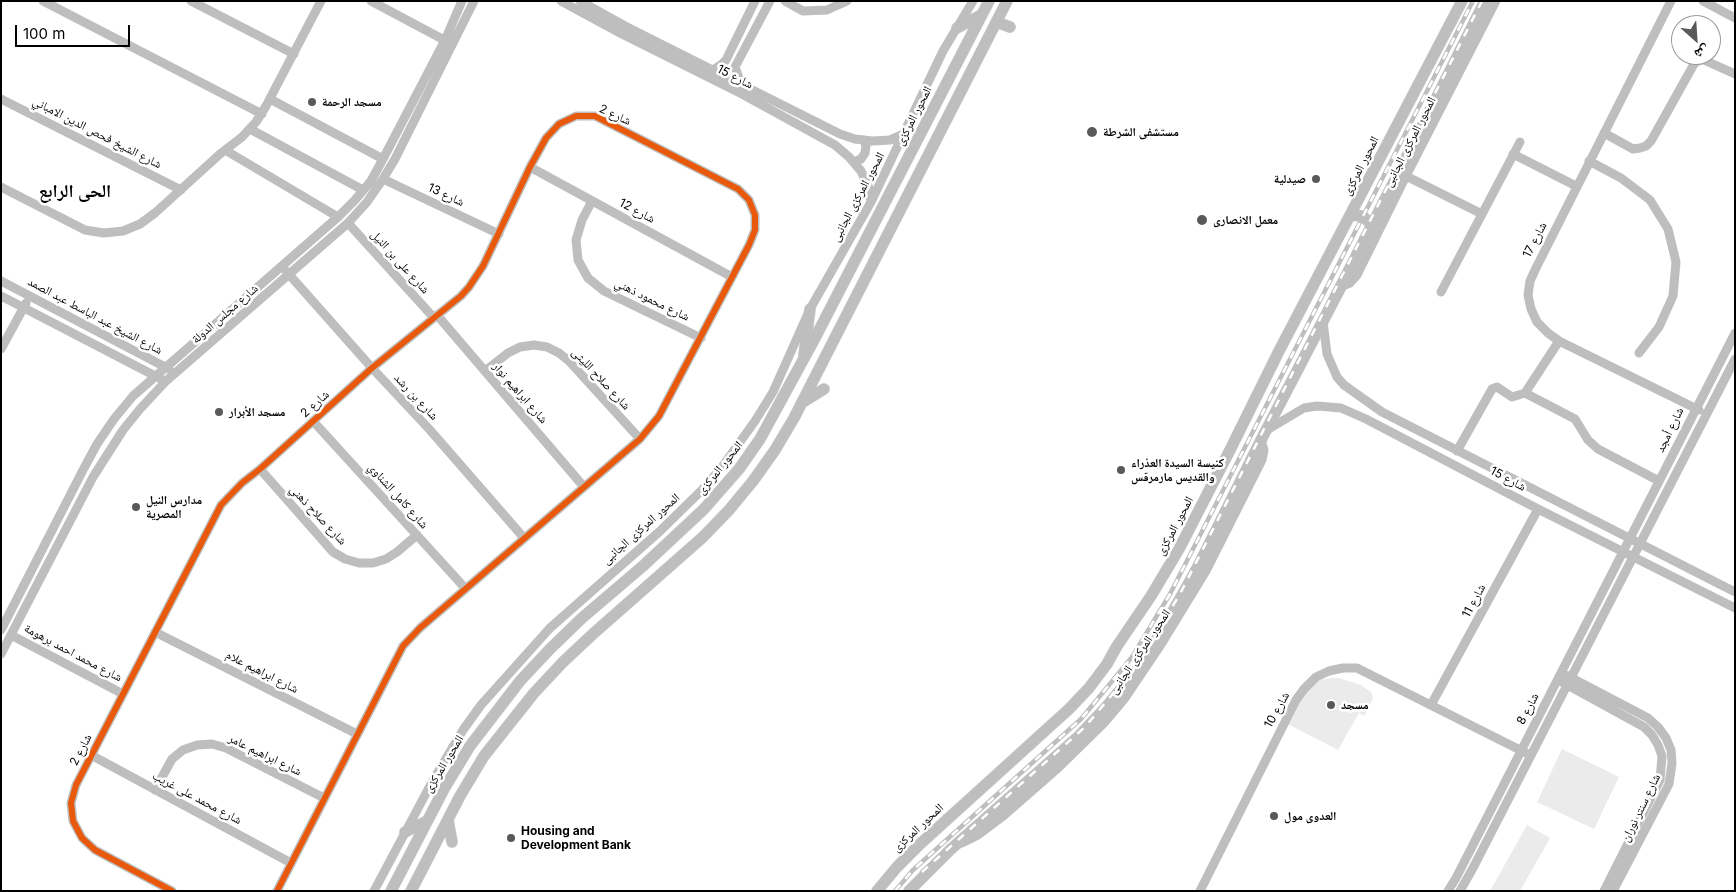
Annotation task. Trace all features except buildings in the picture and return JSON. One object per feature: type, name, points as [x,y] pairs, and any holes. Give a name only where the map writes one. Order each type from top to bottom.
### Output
[{"type":"main road","name":"المحور المركزى","points":[[391,891],[427,821],[470,746],[520,681],[550,649],[704,509],[738,469],[760,439],[803,361],[988,1]]},
{"type":"main road","points":[[411,891],[460,796],[484,756],[534,693],[594,632],[703,537],[753,481],[775,450],[802,403],[1007,1]]},
{"type":"main road","name":"المحور المركزى","points":[[876,891],[919,845],[1044,732],[1100,676],[1179,548],[1279,351],[1315,286],[1462,1]]},
{"type":"main road","points":[[909,891],[951,849],[1063,752],[1088,727],[1130,681],[1155,644],[1186,590],[1261,440],[1373,225],[1485,1]]},
{"type":"main road","points":[[957,28],[981,15]]},
{"type":"main road","points":[[996,22],[1010,27]]},
{"type":"main road","points":[[1351,215],[1362,216],[1373,225]]},
{"type":"main road","points":[[1304,280],[1315,286]]},
{"type":"main road","points":[[803,361],[810,309]]},
{"type":"main road","points":[[802,403],[824,389]]},
{"type":"main road","points":[[643,566],[645,574],[652,576],[674,563]]},
{"type":"main road","points":[[607,597],[632,584],[637,586],[640,593]]},
{"type":"main road","points":[[448,820],[452,842]]},
{"type":"main road","points":[[405,832],[427,821]]},
{"type":"street","points":[[42,1],[262,114]]},
{"type":"street","points":[[191,1],[294,54]]},
{"type":"street","points":[[1,187],[86,230],[104,233],[123,231],[140,224],[250,129],[262,114],[320,1]]},
{"type":"street","points":[[371,1],[449,42]]},
{"type":"street","name":"شارع مجلس الدولة","points":[[1,654],[107,453],[140,409],[166,381],[348,223],[367,202],[395,159],[449,42],[462,1]]},
{"type":"street","name":"شارع مجلس الدولة","points":[[1,630],[97,444],[114,419],[133,396],[338,217],[363,190],[385,157],[474,1]]},
{"type":"street","name":"شارع 15","points":[[561,1],[687,61],[713,70],[840,134],[872,141],[890,140],[904,134]]},
{"type":"street","name":"شارع 15","points":[[580,1],[835,145],[861,171],[869,188],[871,202]]},
{"type":"street","points":[[713,70],[726,60],[755,1]]},
{"type":"street","points":[[740,84],[735,67],[770,1]]},
{"type":"street","points":[[785,1],[803,11],[827,10],[847,1]]},
{"type":"street","name":"المحور المركزى الجانبى","points":[[374,891],[447,755],[481,705],[550,628],[675,517],[722,467],[740,443],[772,392],[810,309],[871,202],[944,52],[973,1]]},
{"type":"street","name":"المحور المركزى الجانبى","points":[[1340,287],[1350,283],[1357,276],[1496,1]]},
{"type":"street","name":"شارع 17","points":[[1671,1],[1536,268],[1530,281],[1528,295],[1531,309],[1537,322],[1548,333],[1706,414]]},
{"type":"street","points":[[1703,1],[1735,18]]},
{"type":"street","points":[[1604,133],[1633,148],[1646,146],[1651,141],[1694,64],[1699,60],[1704,60],[1735,74]]},
{"type":"street","name":"شارع الشيخ فحص الدين الامباني","points":[[1,99],[181,190]]},
{"type":"street","points":[[270,99],[385,157],[395,159]]},
{"type":"street","name":"شارع 2","points":[[172,891],[95,850],[82,838],[73,821],[72,803],[76,785],[91,755],[222,505],[242,483],[372,368],[470,287],[483,266],[546,138],[559,124],[576,116],[595,116],[738,189],[749,200],[755,215],[755,230],[663,410],[640,439],[420,628],[403,646],[277,891]]},
{"type":"street","points":[[250,129],[363,190]]},
{"type":"street","points":[[854,162],[865,153],[866,146],[864,140]]},
{"type":"street","points":[[1441,292],[1520,142]]},
{"type":"street","points":[[225,150],[338,217]]},
{"type":"street","points":[[1513,154],[1576,186]]},
{"type":"street","points":[[1589,161],[1621,178],[1650,200],[1668,229],[1676,262],[1673,296],[1659,327],[1639,353]]},
{"type":"street","name":"شارع 12","points":[[530,168],[732,277]]},
{"type":"street","points":[[1406,176],[1482,214]]},
{"type":"street","name":"شارع 13","points":[[383,179],[498,234]]},
{"type":"street","name":"شارع محمود ذهني","points":[[592,201],[582,220],[576,240],[578,260],[588,278],[604,291],[701,338]]},
{"type":"street","name":"شارع على بن النيل","points":[[348,223],[435,317]]},
{"type":"street","name":"شارع بن رشد","points":[[281,266],[430,430],[524,538]]},
{"type":"street","name":"شارع الشيخ عبد الباسط عبد الصمد","points":[[1,281],[176,373]]},
{"type":"street","name":"شارع الشيخ عبد الباسط عبد الصمد","points":[[1,296],[166,381]]},
{"type":"street","points":[[1,349],[30,296]]},
{"type":"street","name":"شارع ابراهيم نوار","points":[[435,317],[485,371],[584,487]]},
{"type":"street","name":"شارع 15","points":[[1322,322],[1324,344],[1329,363],[1337,377],[1344,385],[1382,412],[1457,452],[1735,592]]},
{"type":"street","name":"شارع أمجد","points":[[1630,539],[1695,408],[1735,334]]},
{"type":"street","points":[[1457,452],[1492,389],[1497,387],[1512,397],[1525,393],[1559,340]]},
{"type":"street","name":"شارع صلاح الليثى","points":[[485,371],[508,353],[520,347],[534,345],[547,347],[569,361],[640,439]]},
{"type":"street","name":"شارع أمجد","points":[[1640,544],[1735,359]]},
{"type":"street","points":[[1525,393],[1576,419],[1588,440],[1598,449],[1659,481]]},
{"type":"street","name":"شارع 15","points":[[1267,430],[1304,408],[1316,406],[1342,408],[1735,608]]},
{"type":"street","name":"شارع كامل الشناوي","points":[[313,421],[466,588]]},
{"type":"street","name":"شارع صلاح ذهني","points":[[260,469],[333,552],[345,560],[373,563],[386,559],[417,535]]},
{"type":"street","name":"شارع 11","points":[[1432,705],[1538,509]]},
{"type":"street","name":"شارع 8","points":[[1448,891],[1630,539]]},
{"type":"street","points":[[45,544],[56,549]]},
{"type":"street","name":"شارع 8","points":[[1460,891],[1640,544]]},
{"type":"street","name":"شارع ابراهيم علام","points":[[155,632],[357,734]]},
{"type":"street","name":"شارع محمد احمد برهومة","points":[[11,635],[123,694]]},
{"type":"street","name":"شارع 10","points":[[1200,891],[1289,712],[1304,689],[1316,678],[1336,670],[1357,668],[1531,755]]},
{"type":"street","name":"شارع سنتر نوران","points":[[1559,676],[1648,718],[1662,732],[1671,750],[1672,763],[1669,784],[1613,891]]},
{"type":"street","name":"شارع سنتر نوران","points":[[1569,681],[1644,727],[1652,735],[1662,756],[1660,780],[1604,891]]},
{"type":"street","name":"شارع ابراهيم عامر","points":[[155,790],[172,760],[183,750],[197,744],[212,744],[226,748],[324,798]]},
{"type":"street","name":"شارع محمد على غريب","points":[[91,755],[291,864]]},
{"type":"shaded area","points":[[1339,678],[1361,685],[1371,692],[1373,698],[1364,716],[1359,713],[1338,750],[1284,722],[1304,691],[1319,680]]},
{"type":"shaded area","points":[[1562,749],[1619,777],[1594,829],[1537,802]]},
{"type":"shaded area","points":[[1527,825],[1550,838],[1520,891],[1490,891]]},
{"type":"railway","points":[[895,891],[913,870],[1081,719],[1132,657],[1170,594],[1473,1]]},
{"type":"railway","points":[[922,872],[1085,727],[1136,666],[1180,594],[1482,1]]},
{"type":"cycle path","points":[[172,891],[95,850],[82,838],[73,821],[71,803],[76,785],[221,505],[242,483],[372,368],[461,296],[469,287],[483,266],[530,167],[546,138],[559,124],[576,116],[595,116],[738,189],[749,200],[755,215],[755,230],[749,245],[659,416],[640,439],[420,628],[403,646],[277,891]]},
{"type":"place","name":"مسجد الرحمة","points":[[312,102]]},
{"type":"place","name":"مستشفى الشرطة","points":[[1092,132]]},
{"type":"place","name":"صيدلية","points":[[1316,179]]},
{"type":"place","name":"معمل الانصارى","points":[[1202,220]]},
{"type":"place","name":"مسجد الأبرار","points":[[219,412]]},
{"type":"place","name":"كنيسة السيدة العذراء والقديس مارمرقس","points":[[1121,470]]},
{"type":"place","name":"مدارس النيل المصرية","points":[[136,507]]},
{"type":"place","name":"مسجد","points":[[1331,705]]},
{"type":"place","name":"العدوى مول","points":[[1274,816]]},
{"type":"place","name":"Housing and Development Bank","points":[[511,838]]},
{"type":"district","name":"الحى الرابع","points":[[75,192]]}]
